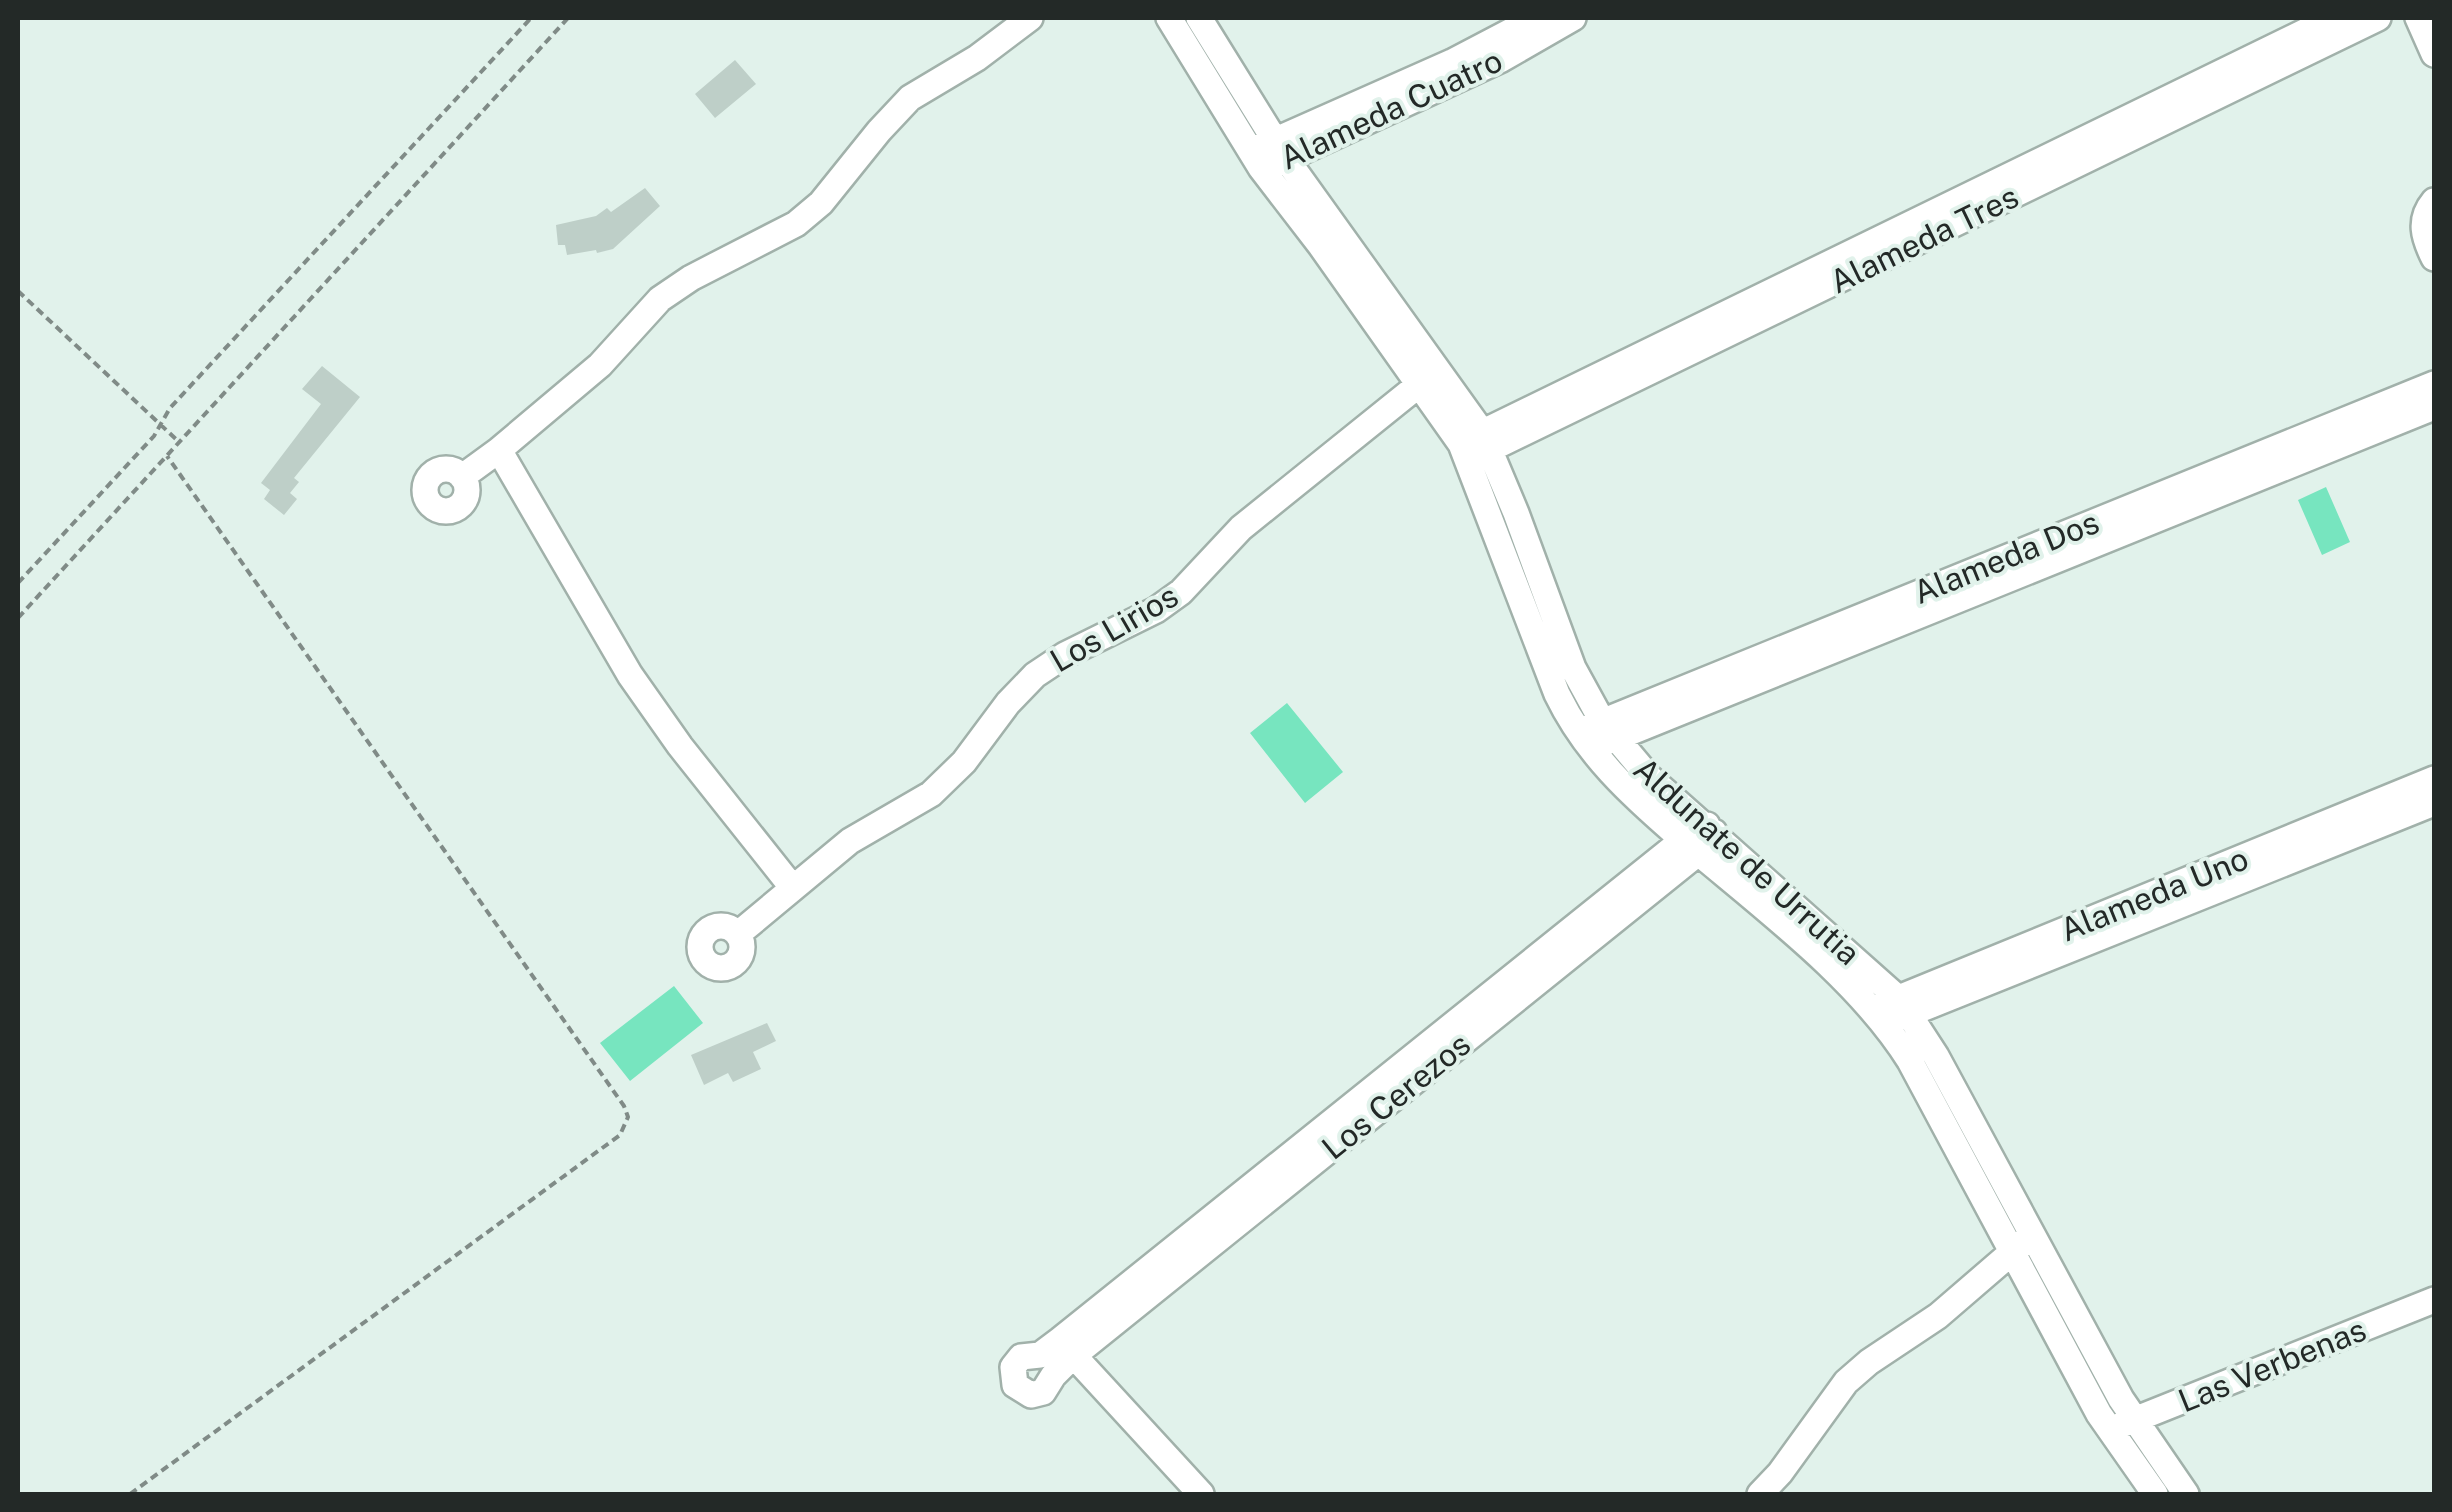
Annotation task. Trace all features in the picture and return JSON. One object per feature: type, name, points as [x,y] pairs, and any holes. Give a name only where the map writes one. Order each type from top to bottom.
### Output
[{"type":"street","points":[[462,477],[600,365],[660,299],[691,278],[796,224],[821,203],[910,98],[990,49],[1030,18]]},
{"type":"street","name":"Aldunate de Urrutia","points":[[1169,18],[1430,376],[1476,446],[1573,668],[1608,729],[1701,837],[1878,1016],[2134,1420],[2186,1494]]},
{"type":"street","name":"Aldunate de Urrutia","points":[[1198,18],[1269,155]]},
{"type":"street","name":"Alameda Cuatro","points":[[1269,155],[1536,18]]},
{"type":"street","name":"Alameda Cuatro","points":[[1269,155],[1500,60],[1573,18]]},
{"type":"street","name":"Alameda Tres","points":[[1476,446],[2334,18]]},
{"type":"street","name":"Alameda Tres","points":[[1476,446],[2378,18]]},
{"type":"street","points":[[2418,18],[2434,54]]},
{"type":"street","points":[[2434,201],[2427,210],[2424,227],[2434,258]]},
{"type":"street","name":"Los Lirios","points":[[738,934],[864,832],[931,794],[964,762],[1008,703],[1035,675],[1065,655],[1156,610],[1181,592],[1241,528],[1430,376]]},
{"type":"street","name":"Alameda Dos","points":[[1584,741],[2434,384]]},
{"type":"street","name":"Alameda Dos","points":[[1608,729],[2434,407]]},
{"type":"street","name":"Aldunate de Urrutia","points":[[1476,446],[1557,694],[1584,741],[1621,785],[1701,837],[1904,1006],[1936,1056],[2109,1430],[2155,1494]]},
{"type":"street","points":[[499,450],[630,676],[792,887]]},
{"type":"street","name":"Alameda Uno","points":[[1904,1006],[2434,779]]},
{"type":"street","name":"Alameda Uno","points":[[1878,1016],[2434,803]]},
{"type":"street","name":"Los Cerezos","points":[[1201,1494],[1056,1357],[1701,837]]},
{"type":"street","points":[[1760,1494],[1780,1473],[1846,1382],[1938,1316],[2023,1242]]},
{"type":"street","name":"Las Verbenas","points":[[2109,1430],[2434,1300]]},
{"type":"path","points":[[18,584],[154,436],[170,408],[530,18]]},
{"type":"path","points":[[18,618],[568,18]]},
{"type":"path","points":[[18,290],[179,442]]},
{"type":"path","points":[[130,1494],[620,1135],[628,1117],[624,1106],[167,456]]},
{"type":"green space","points":[[2326,487],[2350,542],[2322,555],[2298,500]]},
{"type":"green space","points":[[1287,703],[1343,772],[1305,803],[1250,733]]},
{"type":"green space","points":[[674,986],[703,1023],[630,1081],[600,1043]]},
{"type":"building","points":[[735,60],[756,84],[715,118],[695,94]]},
{"type":"building","points":[[645,188],[660,206],[613,249],[567,255],[565,245],[558,245],[556,225],[596,216],[607,208],[611,212]]},
{"type":"building","points":[[322,366],[360,397],[294,478],[299,482],[290,493],[297,499],[284,515],[264,499],[270,490],[261,483],[321,404],[302,389]]},
{"type":"building","points":[[767,1023],[776,1041],[753,1052],[761,1069],[733,1082],[728,1073],[704,1085],[691,1055]]}]
